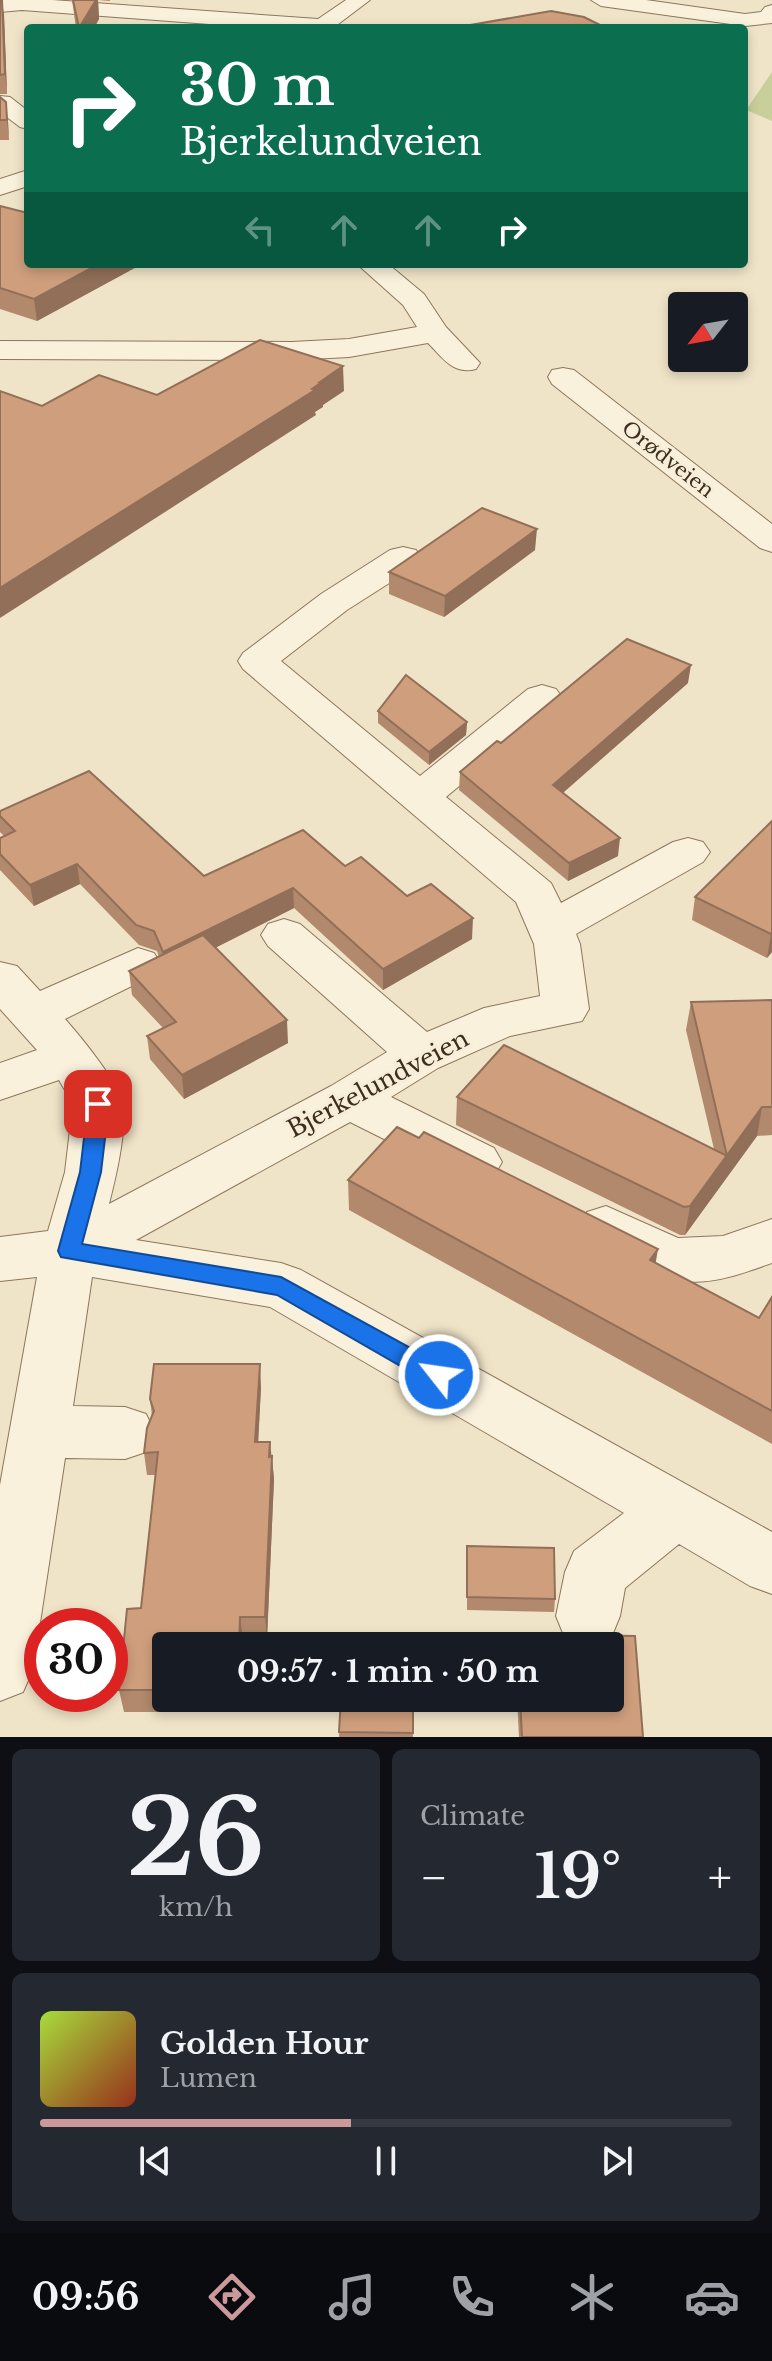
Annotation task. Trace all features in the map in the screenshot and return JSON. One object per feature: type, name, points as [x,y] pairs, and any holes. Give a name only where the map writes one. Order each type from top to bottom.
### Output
[{"type":"street","points":[[10,3],[325,24],[360,0]]},
{"type":"street","points":[[601,0],[745,20],[770,17],[772,11]]},
{"type":"street","points":[[272,1],[325,24]]},
{"type":"street","points":[[2,102],[24,119]]},
{"type":"street","points":[[0,187],[24,179]]},
{"type":"street","points":[[376,268],[414,300],[435,333],[465,363]]},
{"type":"street","points":[[0,350],[292,351],[349,348],[435,333]]},
{"type":"street","name":"Orødveien","points":[[563,377],[772,541]]},
{"type":"street","name":"Bjerkelundveien","points":[[0,1259],[69,1251],[349,1099],[421,1055],[501,1020],[565,1009],[557,944],[535,894],[257,661],[334,602],[403,558]]},
{"type":"street","points":[[420,797],[542,697]]},
{"type":"street","points":[[551,928],[688,852]]},
{"type":"street","points":[[284,935],[421,1055]]},
{"type":"street","points":[[34,1014],[138,964]]},
{"type":"street","points":[[0,978],[71,1057],[98,1104],[91,1172],[69,1251],[0,1669]]},
{"type":"street","points":[[0,1082],[71,1057]]},
{"type":"street","points":[[349,1099],[673,1260],[724,1258],[772,1241]]},
{"type":"street","points":[[69,1251],[281,1286],[772,1565]]},
{"type":"street","points":[[40,1432],[125,1433]]},
{"type":"street","points":[[588,1616],[596,1572],[675,1510]]},
{"type":"green space","points":[[772,72],[772,121],[748,111]]},
{"type":"building","points":[[0,0],[5,74],[0,75]]},
{"type":"building","points":[[73,0],[96,0],[81,24],[78,24]]},
{"type":"building","points":[[551,11],[584,17],[598,24],[476,24]]},
{"type":"building","points":[[0,97],[6,102],[7,120],[0,120]]},
{"type":"building","points":[[0,206],[24,212],[24,268],[92,268],[34,299],[0,288]]},
{"type":"building","points":[[260,340],[343,366],[312,389],[315,390],[0,588],[0,391],[42,406],[99,375],[157,395]]},
{"type":"building","points":[[482,508],[537,529],[445,596],[389,572]]},
{"type":"building","points":[[627,639],[691,665],[553,785],[620,838],[569,863],[460,772],[497,741],[501,743]]},
{"type":"building","points":[[406,675],[467,722],[429,752],[378,711]]},
{"type":"building","points":[[89,771],[204,876],[303,830],[345,866],[361,857],[407,896],[431,884],[473,918],[383,969],[293,888],[163,952],[154,931],[136,925],[77,864],[30,885],[0,854],[0,838],[15,831],[0,816],[0,811]]},
{"type":"building","points":[[772,821],[772,934],[771,934],[695,897]]},
{"type":"building","points":[[203,935],[287,1020],[182,1075],[147,1036],[176,1022],[129,971]]},
{"type":"building","points":[[772,1000],[772,1107],[762,1107],[727,1155],[691,1002]]},
{"type":"building","points":[[504,1045],[727,1156],[690,1206],[684,1207],[457,1097]]},
{"type":"building","points":[[397,1127],[419,1138],[424,1132],[658,1249],[650,1260],[759,1318],[772,1297],[772,1411],[348,1180]]},
{"type":"building","points":[[154,1364],[260,1364],[255,1442],[270,1442],[269,1457],[272,1456],[265,1617],[240,1617],[239,1632],[152,1632],[152,1690],[128,1690],[128,1609],[141,1608],[158,1452],[144,1453],[147,1428],[154,1411],[150,1399]]},
{"type":"building","points":[[467,1546],[554,1548],[555,1599],[467,1597]]},
{"type":"building","points":[[624,1636],[635,1636],[643,1737],[522,1737],[521,1712],[624,1712]]},
{"type":"building","points":[[340,1712],[413,1712],[413,1733],[339,1732]]},
{"type":"route","points":[[98,1104],[91,1172],[69,1251],[281,1286],[439,1375]]}]
